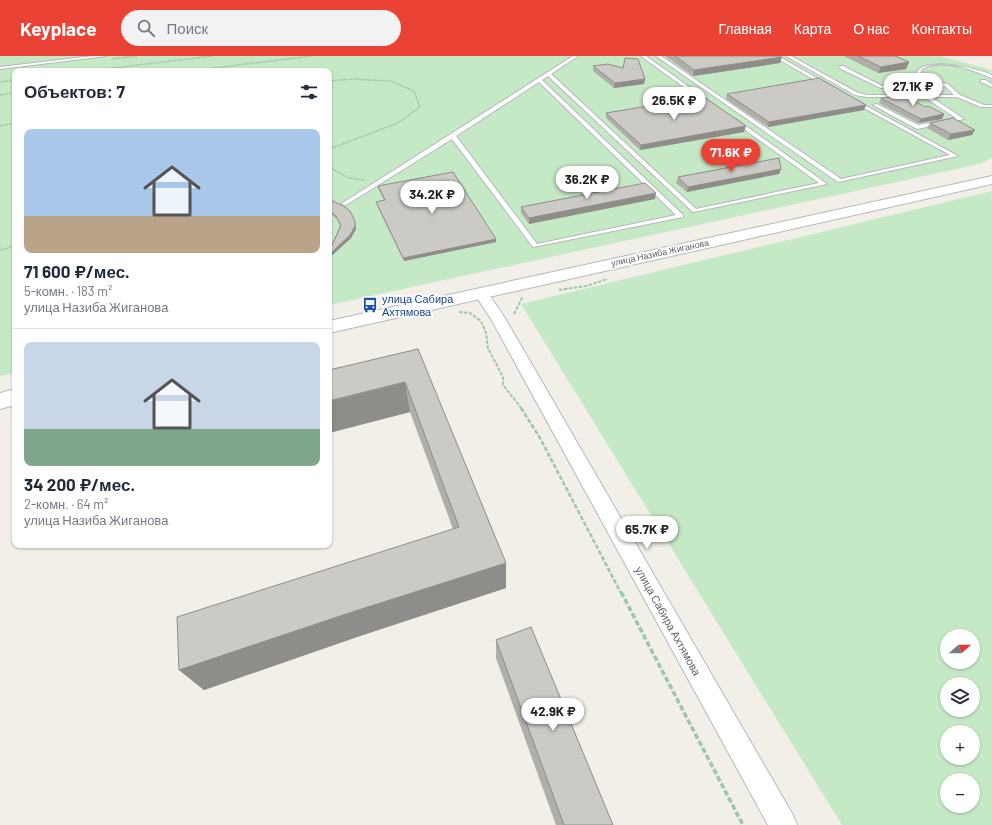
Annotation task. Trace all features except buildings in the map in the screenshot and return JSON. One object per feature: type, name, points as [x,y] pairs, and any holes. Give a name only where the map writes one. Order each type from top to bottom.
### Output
[{"type":"street","name":"улица Назиба Жиганова","points":[[332,326],[992,180]]},
{"type":"street","name":"улица Сабира Ахтямова","points":[[481,293],[498,318],[783,825]]},
{"type":"street","points":[[0,401],[12,399]]},
{"type":"lane","points":[[0,68],[104,56]]},
{"type":"lane","points":[[344,204],[453,136],[576,56]]},
{"type":"lane","points":[[643,56],[714,106]]},
{"type":"lane","points":[[658,56],[840,181],[955,156],[851,98]]},
{"type":"lane","points":[[775,56],[831,87]]},
{"type":"lane","points":[[788,56],[917,127],[961,119],[925,96]]},
{"type":"lane","points":[[924,83],[918,74],[919,68],[924,65],[959,65],[992,77]]},
{"type":"lane","points":[[841,67],[881,87],[917,82],[946,85],[958,96],[983,106],[992,106]]},
{"type":"lane","points":[[548,74],[695,211],[824,184],[727,116]]},
{"type":"lane","points":[[992,77],[984,81],[992,86]]},
{"type":"lane","points":[[453,136],[535,246],[681,216],[540,80]]},
{"type":"lane","points":[[857,94],[868,96],[958,96]]},
{"type":"path","points":[[113,68],[212,56]]},
{"type":"path","points":[[214,68],[311,56]]},
{"type":"path","points":[[332,81],[352,79],[390,81],[414,91],[420,107],[398,123],[332,148]]},
{"type":"path","points":[[0,82],[12,80]]},
{"type":"path","points":[[0,95],[12,93]]},
{"type":"path","points":[[0,126],[12,124]]},
{"type":"path","points":[[332,169],[349,178],[379,182]]},
{"type":"path","points":[[0,250],[12,247]]},
{"type":"path","points":[[454,311],[470,313],[481,321],[486,333],[488,348],[503,376],[503,384],[527,416],[540,438],[744,825]]},
{"type":"green space","points":[[0,56],[940,56],[992,70],[992,158],[980,164],[332,304],[332,68],[12,68],[12,374],[0,376]]},
{"type":"green space","points":[[992,191],[992,825],[842,825],[521,304]]},
{"type":"place","name":"улица Сабира Ахтямова","points":[[370,305]]}]
